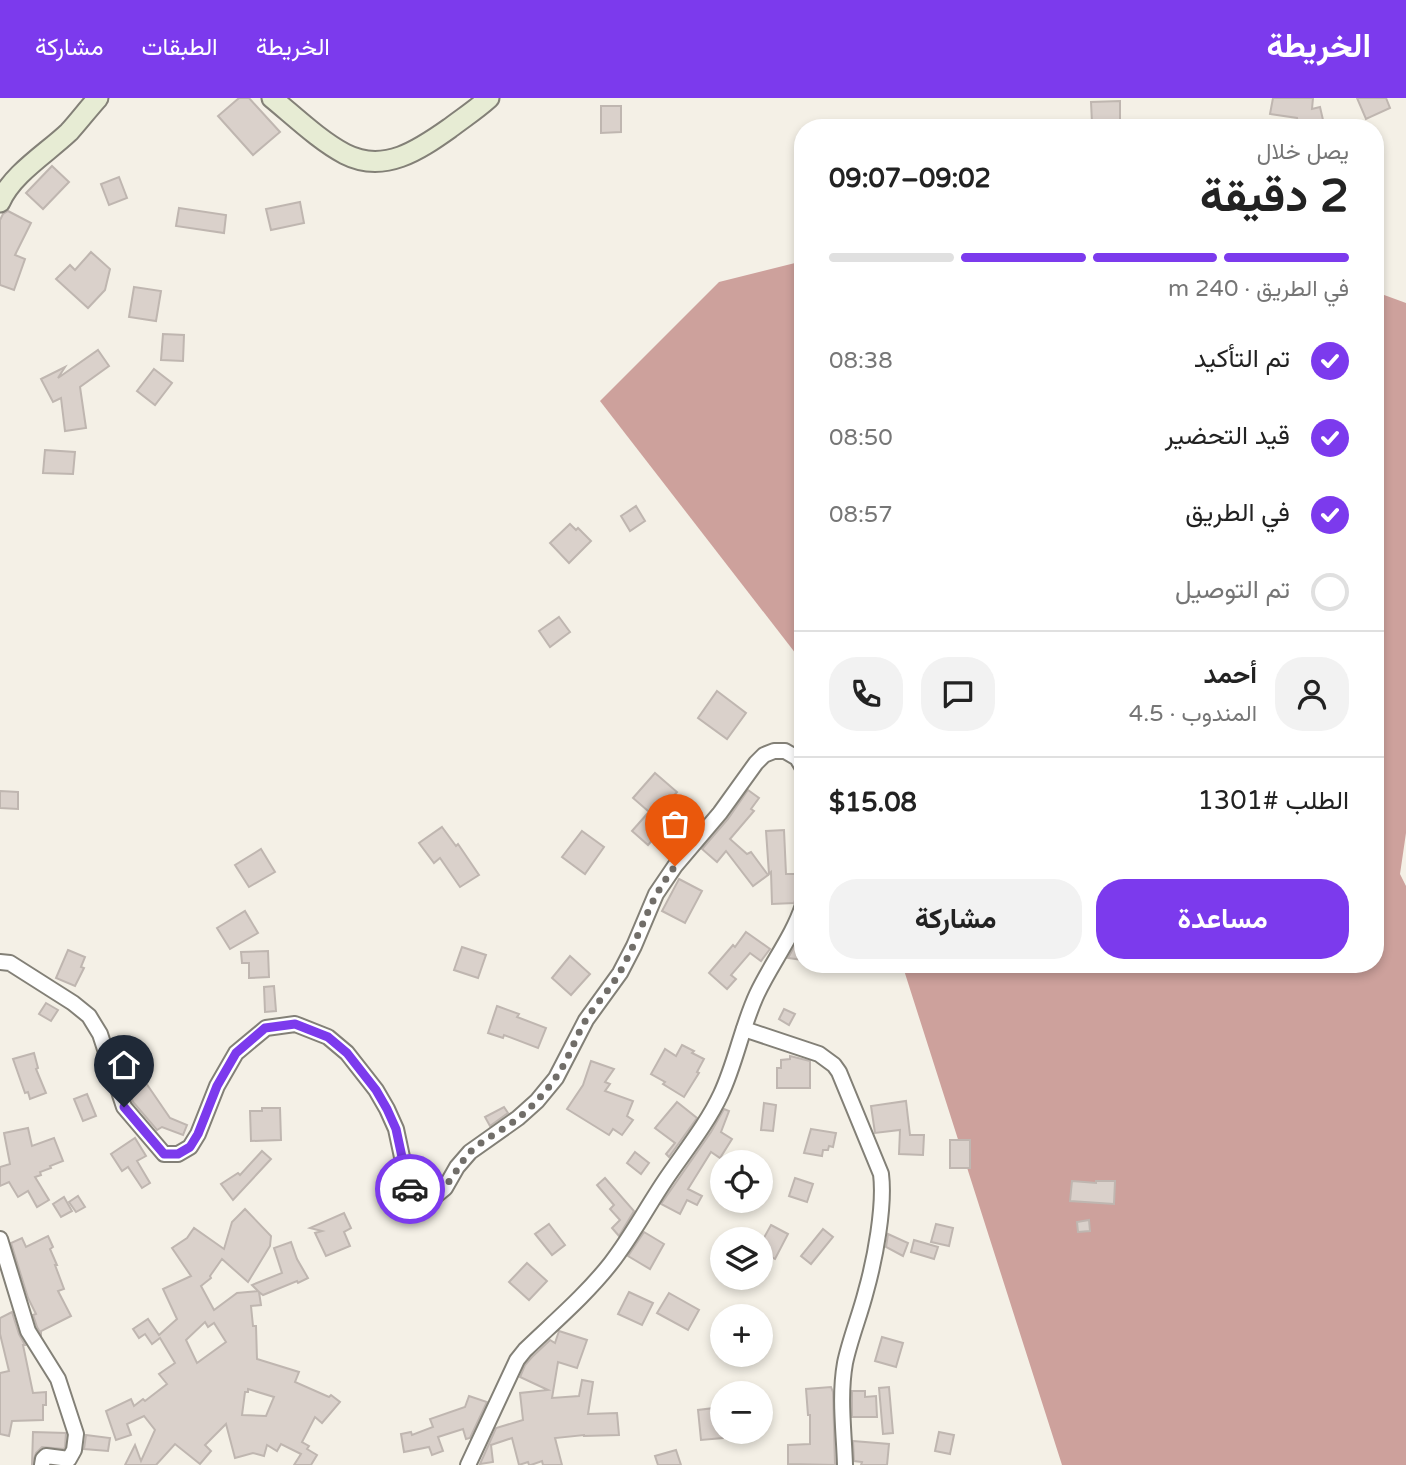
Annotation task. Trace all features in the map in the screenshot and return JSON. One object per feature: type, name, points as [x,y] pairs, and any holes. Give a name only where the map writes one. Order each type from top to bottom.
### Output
[{"type":"main road","points":[[0,202],[15,180],[70,131],[97,98]]},
{"type":"main road","points":[[272,98],[346,155],[381,161],[398,158],[420,149],[489,98]]},
{"type":"street","points":[[0,962],[10,963],[89,1016],[100,1034],[124,1107],[164,1154],[178,1154],[190,1147],[217,1086],[236,1053],[265,1028],[295,1024],[328,1037],[347,1053],[376,1090],[396,1129],[408,1185],[415,1195],[424,1200],[434,1197],[445,1188],[457,1167],[470,1152],[518,1118],[556,1078],[586,1020],[620,973],[656,894],[756,763],[764,755],[775,751],[785,751],[794,756]]},
{"type":"street","points":[[468,1465],[517,1360],[589,1289],[609,1265],[629,1239],[703,1125],[728,1077],[756,996],[794,926]]},
{"type":"street","points":[[744,1029],[819,1055],[834,1065],[881,1174],[883,1191],[874,1256],[867,1291],[846,1359],[841,1388],[845,1465]]},
{"type":"street","points":[[0,1239],[27,1331],[58,1379],[76,1434],[74,1450],[69,1459],[46,1456],[42,1465]]},
{"type":"shaded area","points":[[794,263],[794,651],[600,401],[719,282]]},
{"type":"shaded area","points":[[1384,295],[1406,303],[1406,833],[1400,874],[1406,886],[1406,1465],[1062,1465],[905,973],[1384,973]]},
{"type":"building","points":[[239,98],[249,98],[280,132],[253,155],[218,116]]},
{"type":"building","points":[[1273,98],[1313,98],[1312,109],[1320,107],[1323,119],[1297,119],[1270,114]]},
{"type":"building","points":[[1357,98],[1386,98],[1390,108],[1366,119]]},
{"type":"building","points":[[1120,101],[1120,119],[1092,119],[1091,102]]},
{"type":"building","points":[[601,106],[621,106],[621,132],[601,133]]},
{"type":"building","points":[[52,166],[69,182],[43,209],[26,193]]},
{"type":"building","points":[[119,177],[127,198],[109,205],[101,184]]},
{"type":"building","points":[[300,202],[304,223],[271,230],[266,209]]},
{"type":"building","points":[[179,208],[226,215],[224,233],[176,226]]},
{"type":"building","points":[[8,211],[31,223],[15,255],[25,259],[14,290],[0,285],[0,220]]},
{"type":"building","points":[[91,252],[110,269],[105,290],[88,308],[56,279],[70,265],[75,270]]},
{"type":"building","points":[[134,287],[161,291],[156,321],[129,317]]},
{"type":"building","points":[[163,334],[184,335],[183,361],[161,360]]},
{"type":"building","points":[[98,350],[109,366],[80,387],[86,428],[65,431],[61,398],[53,402],[41,379],[65,367],[58,378]]},
{"type":"building","points":[[154,369],[172,383],[155,405],[137,391]]},
{"type":"building","points":[[45,450],[75,452],[73,474],[43,473]]},
{"type":"building","points":[[636,506],[645,521],[630,531],[621,516]]},
{"type":"building","points":[[570,524],[591,541],[569,563],[550,543]]},
{"type":"building","points":[[559,617],[570,632],[550,647],[539,631]]},
{"type":"building","points":[[717,691],[746,713],[727,739],[698,718]]},
{"type":"building","points":[[655,773],[677,792],[655,817],[633,798]]},
{"type":"building","points":[[748,790],[759,798],[751,809],[754,811],[730,839],[747,854],[751,852],[768,875],[753,886],[726,851],[717,862],[702,849]]},
{"type":"building","points":[[0,791],[18,792],[18,809],[0,808]]},
{"type":"building","points":[[647,814],[663,828],[648,845],[632,831]]},
{"type":"building","points":[[442,827],[456,846],[458,844],[479,875],[460,887],[440,858],[434,863],[419,843]]},
{"type":"building","points":[[784,830],[786,874],[794,874],[794,903],[772,904],[766,831]]},
{"type":"building","points":[[582,831],[604,847],[585,874],[562,857]]},
{"type":"building","points":[[261,849],[275,872],[249,887],[235,865]]},
{"type":"building","points":[[679,879],[702,891],[685,923],[662,911]]},
{"type":"building","points":[[245,911],[258,933],[230,949],[217,928]]},
{"type":"building","points":[[746,932],[770,949],[761,961],[750,953],[731,975],[736,979],[727,989],[709,973]]},
{"type":"building","points":[[462,947],[486,955],[478,978],[454,970]]},
{"type":"building","points":[[794,947],[794,959],[788,958]]},
{"type":"building","points":[[68,950],[85,957],[81,967],[84,968],[75,986],[56,978]]},
{"type":"building","points":[[268,951],[269,977],[249,978],[249,963],[242,963],[241,952]]},
{"type":"building","points":[[570,956],[590,974],[571,995],[552,978]]},
{"type":"building","points":[[274,986],[276,1011],[265,1012],[264,987]]},
{"type":"building","points":[[46,1003],[58,1010],[51,1021],[39,1014]]},
{"type":"building","points":[[497,1006],[546,1028],[538,1048],[504,1035],[503,1038],[488,1033]]},
{"type":"building","points":[[784,1009],[795,1014],[789,1025],[779,1019]]},
{"type":"building","points":[[682,1045],[704,1059],[684,1097],[651,1074],[665,1049],[676,1056]]},
{"type":"building","points":[[34,1053],[38,1068],[36,1069],[46,1093],[30,1099],[28,1092],[25,1093],[13,1059]]},
{"type":"building","points":[[790,1056],[810,1061],[810,1088],[777,1088],[777,1068],[781,1068],[781,1060],[790,1059]]},
{"type":"building","points":[[591,1061],[614,1069],[605,1082],[610,1084],[605,1091],[633,1101],[627,1116],[633,1120],[622,1135],[613,1129],[609,1135],[567,1109],[583,1085]]},
{"type":"building","points":[[146,1083],[170,1118],[187,1125],[183,1135],[162,1127],[157,1130],[133,1102],[130,1094]]},
{"type":"building","points":[[87,1094],[96,1116],[83,1121],[74,1099]]},
{"type":"building","points":[[906,1101],[910,1135],[924,1135],[923,1155],[899,1154],[900,1130],[875,1133],[871,1106]]},
{"type":"building","points":[[677,1102],[697,1118],[669,1157],[666,1154],[675,1143],[655,1128]]},
{"type":"building","points":[[764,1103],[776,1105],[773,1131],[761,1130]]},
{"type":"building","points":[[504,1107],[508,1113],[490,1126],[485,1117]]},
{"type":"building","points":[[262,1108],[280,1108],[281,1140],[251,1141],[250,1111],[262,1111]]},
{"type":"building","points":[[724,1109],[729,1111],[721,1132],[732,1139],[725,1150],[710,1150],[688,1189],[702,1196],[697,1205],[687,1200],[680,1214],[661,1204]]},
{"type":"building","points":[[28,1128],[32,1146],[54,1138],[63,1161],[50,1166],[51,1168],[35,1177],[49,1200],[37,1207],[28,1191],[18,1197],[9,1182],[0,1186],[0,1167],[10,1164],[4,1133]]},
{"type":"building","points":[[811,1129],[836,1133],[833,1147],[829,1146],[828,1150],[823,1150],[822,1156],[804,1153]]},
{"type":"building","points":[[135,1138],[146,1156],[137,1161],[150,1183],[142,1188],[128,1167],[122,1171],[111,1154]]},
{"type":"building","points":[[950,1140],[970,1140],[970,1168],[950,1168]]},
{"type":"building","points":[[262,1151],[271,1159],[233,1200],[221,1184],[238,1173],[240,1175]]},
{"type":"building","points":[[635,1152],[649,1163],[641,1174],[627,1163]]},
{"type":"building","points":[[605,1178],[634,1211],[619,1236],[612,1228],[620,1220],[610,1209],[614,1205],[597,1185]]},
{"type":"building","points":[[795,1178],[813,1184],[807,1202],[789,1196]]},
{"type":"building","points":[[1072,1181],[1115,1181],[1114,1204],[1070,1201]]},
{"type":"building","points":[[78,1196],[85,1207],[76,1212],[69,1202]]},
{"type":"building","points":[[64,1197],[72,1211],[61,1217],[53,1204]]},
{"type":"building","points":[[245,1209],[271,1236],[270,1246],[248,1282],[222,1259],[211,1278],[201,1286],[214,1310],[237,1293],[258,1291],[252,1285],[282,1273],[274,1248],[291,1242],[308,1278],[263,1295],[259,1292],[261,1305],[251,1306],[253,1326],[256,1326],[257,1359],[299,1372],[295,1382],[329,1397],[331,1395],[340,1402],[322,1423],[315,1417],[302,1442],[317,1455],[311,1465],[294,1465],[301,1454],[281,1444],[277,1451],[267,1445],[264,1456],[253,1453],[235,1458],[226,1424],[205,1445],[211,1451],[200,1464],[175,1444],[156,1465],[125,1465],[135,1445],[141,1461],[155,1430],[144,1416],[127,1424],[131,1435],[116,1440],[106,1411],[131,1399],[134,1406],[143,1399],[145,1401],[167,1384],[159,1374],[175,1363],[160,1338],[152,1344],[145,1334],[139,1338],[133,1329],[148,1319],[159,1335],[177,1319],[163,1289],[191,1276],[172,1248],[187,1238],[194,1228],[224,1249],[232,1222]],"holes":[[[205,1322],[208,1327],[214,1323],[226,1342],[197,1363],[186,1340]],[[248,1389],[274,1397],[266,1416],[242,1415],[245,1392],[248,1392]]]},
{"type":"building","points":[[344,1213],[351,1228],[344,1232],[350,1246],[326,1256],[315,1233],[322,1231],[310,1228]]},
{"type":"building","points":[[1089,1220],[1090,1231],[1078,1232],[1077,1222]]},
{"type":"building","points":[[549,1224],[565,1245],[552,1255],[535,1234]]},
{"type":"building","points":[[936,1224],[953,1228],[949,1246],[931,1242]]},
{"type":"building","points":[[771,1225],[788,1234],[775,1259],[773,1227],[770,1227]]},
{"type":"building","points":[[823,1229],[833,1237],[811,1264],[801,1256]]},
{"type":"building","points":[[644,1232],[664,1244],[650,1269],[628,1256]]},
{"type":"building","points":[[888,1234],[908,1243],[903,1256],[886,1247]]},
{"type":"building","points":[[48,1236],[64,1289],[58,1291],[71,1316],[41,1331],[41,1334],[11,1243],[22,1238],[26,1247]]},
{"type":"building","points":[[914,1240],[938,1247],[934,1259],[911,1252]]},
{"type":"building","points":[[527,1263],[547,1281],[529,1300],[509,1282]]},
{"type":"building","points":[[629,1292],[653,1303],[642,1325],[618,1314]]},
{"type":"building","points":[[669,1293],[699,1310],[688,1330],[657,1313]]},
{"type":"building","points":[[12,1312],[25,1345],[33,1393],[46,1392],[46,1405],[43,1405],[43,1420],[12,1421],[9,1436],[0,1434],[0,1373],[9,1371],[0,1334],[0,1318]]},
{"type":"building","points":[[559,1331],[587,1340],[577,1368],[558,1362],[552,1398],[579,1396],[582,1380],[593,1382],[588,1414],[617,1413],[619,1435],[555,1438],[562,1465],[543,1465],[542,1461],[519,1465],[512,1438],[491,1445],[493,1462],[480,1464],[496,1428],[523,1420],[520,1393],[548,1390],[520,1377],[532,1357],[550,1340],[555,1343]]},
{"type":"building","points":[[882,1337],[903,1343],[896,1367],[875,1361]]},
{"type":"building","points":[[831,1387],[835,1465],[788,1464],[788,1445],[810,1444],[810,1415],[806,1389]]},
{"type":"building","points":[[889,1387],[893,1433],[883,1434],[879,1388]]},
{"type":"building","points":[[852,1391],[865,1391],[865,1397],[876,1396],[877,1417],[852,1417]]},
{"type":"building","points":[[469,1396],[487,1402],[470,1438],[466,1439],[463,1429],[438,1437],[443,1451],[432,1455],[429,1447],[404,1452],[401,1434],[411,1432],[412,1435],[433,1427],[430,1419],[465,1407]]},
{"type":"building","points":[[710,1409],[710,1439],[701,1440],[698,1410]]},
{"type":"building","points":[[33,1432],[66,1433],[64,1449],[42,1447],[36,1453],[32,1465]]},
{"type":"building","points":[[939,1432],[954,1435],[950,1454],[935,1451]]},
{"type":"building","points":[[86,1435],[110,1438],[108,1451],[84,1449]]},
{"type":"building","points":[[853,1441],[889,1444],[887,1465],[861,1465],[862,1462],[854,1461]]},
{"type":"building","points":[[676,1450],[681,1465],[658,1465],[655,1456]]},
{"type":"way so far","points":[[410,1189],[424,1200],[434,1197],[445,1188],[457,1167],[470,1152],[518,1118],[556,1078],[586,1020],[620,973],[656,894],[675,866]]},
{"type":"route","points":[[124,1107],[164,1154],[178,1154],[190,1147],[198,1134],[217,1086],[236,1053],[265,1028],[295,1024],[328,1037],[347,1053],[376,1090],[396,1129],[410,1189]]}]
